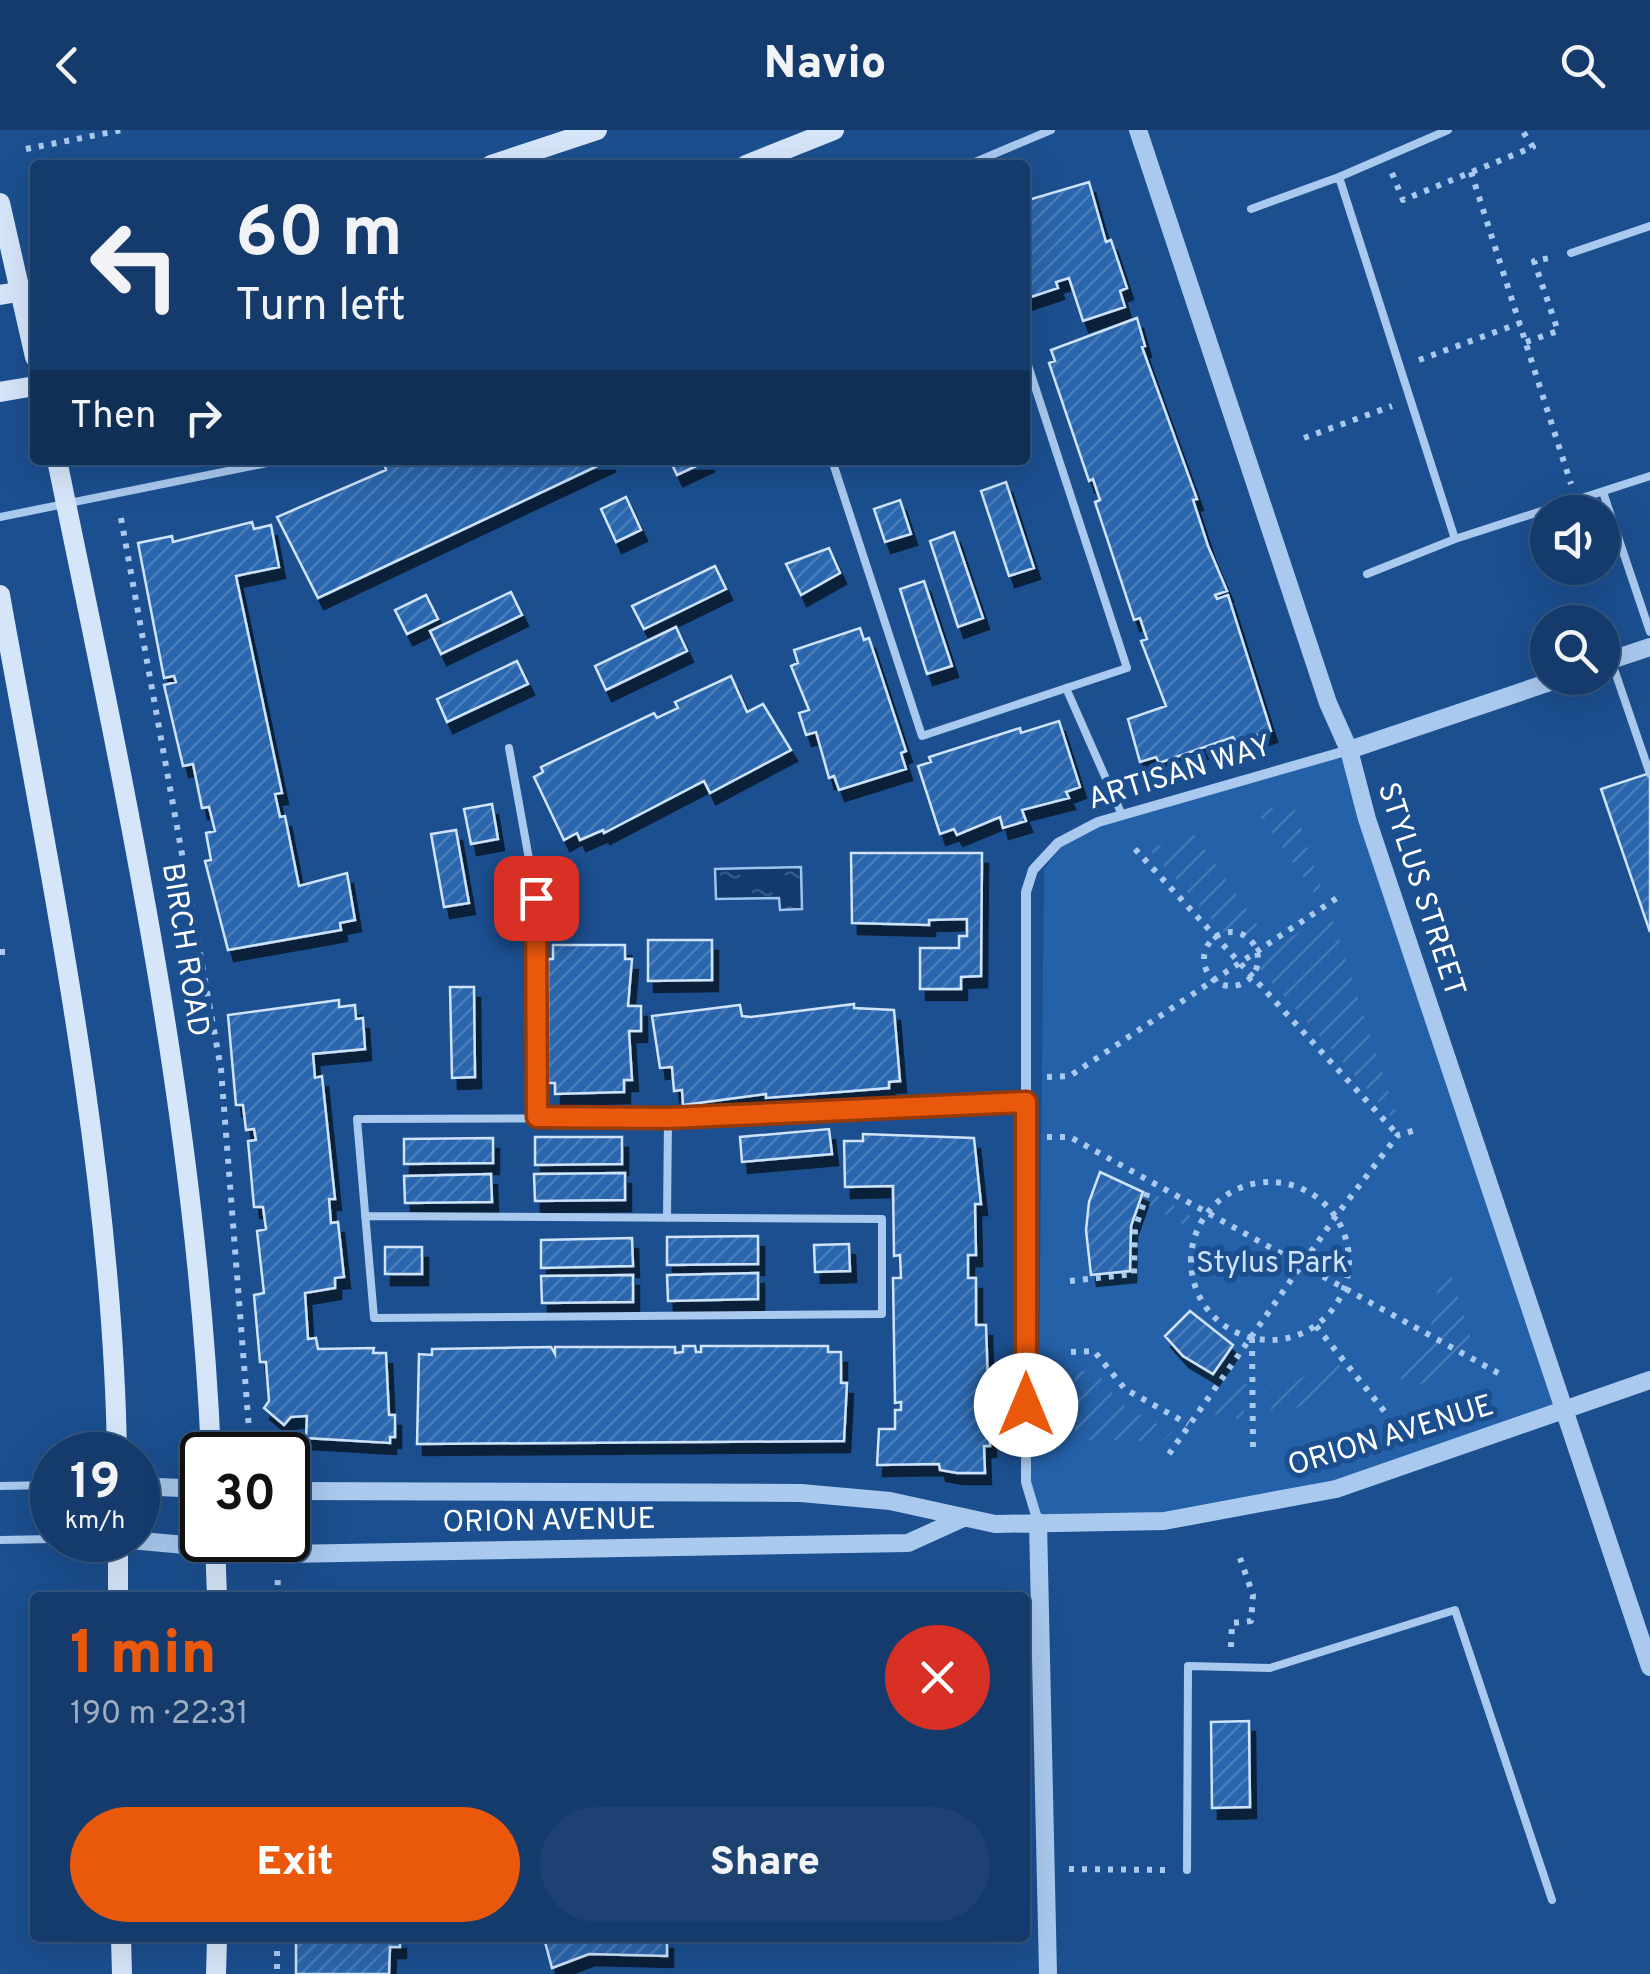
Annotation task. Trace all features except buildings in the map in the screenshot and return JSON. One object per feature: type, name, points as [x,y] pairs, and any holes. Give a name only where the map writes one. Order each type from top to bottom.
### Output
[{"type":"main road","points":[[506,160],[598,130]]},
{"type":"main road","points":[[759,160],[834,130]]},
{"type":"main road","points":[[0,203],[30,338]]},
{"type":"main road","points":[[0,392],[30,387]]},
{"type":"main road","name":"BIRCH ROAD","points":[[58,465],[152,924],[193,1218],[209,1432]]},
{"type":"main road","points":[[0,595],[62,938],[102,1228],[115,1432]]},
{"type":"main road","points":[[118,1562],[118,1592]]},
{"type":"main road","points":[[216,1562],[217,1592]]},
{"type":"main road","points":[[121,1942],[122,1974]]},
{"type":"main road","points":[[216,1942],[216,1974]]},
{"type":"street","name":"STYLUS STREET","points":[[1138,130],[1328,704],[1348,750],[1367,819],[1650,1668]]},
{"type":"street","points":[[1620,657],[1650,647]]},
{"type":"street","points":[[1348,750],[1530,689]]},
{"type":"street","name":"ARTISAN WAY","points":[[1038,1522],[1026,1482],[1026,892],[1033,870],[1058,843],[1122,815],[1348,750]]},
{"type":"street","name":"ORION AVENUE","points":[[310,1492],[800,1493],[890,1501],[995,1524],[1164,1520],[1314,1494],[1650,1380]]},
{"type":"street","name":"ORION AVENUE","points":[[310,1554],[908,1543],[964,1518]]},
{"type":"street","points":[[1038,1522],[1048,1974]]},
{"type":"lane","points":[[980,160],[1051,130]]},
{"type":"lane","points":[[1251,209],[1448,130]]},
{"type":"lane","points":[[1338,177],[1456,539]]},
{"type":"lane","points":[[1571,253],[1650,226]]},
{"type":"lane","points":[[834,465],[922,736],[1127,668],[1030,371]]},
{"type":"lane","points":[[0,516],[257,465]]},
{"type":"lane","points":[[1593,495],[1650,476]]},
{"type":"lane","points":[[1603,492],[1650,632]]},
{"type":"lane","points":[[1367,574],[1530,515]]},
{"type":"lane","points":[[1066,688],[1122,815]]},
{"type":"lane","points":[[1620,695],[1650,774]]},
{"type":"lane","points":[[509,748],[536,898],[537,1117]]},
{"type":"lane","points":[[365,1216],[882,1218],[882,1314],[374,1318],[365,1216],[357,1119],[668,1118],[1026,1102]]},
{"type":"lane","points":[[667,1218],[668,1118]]},
{"type":"lane","points":[[0,1486],[30,1485]]},
{"type":"lane","points":[[0,1540],[30,1539]]},
{"type":"lane","points":[[1187,1870],[1188,1666],[1270,1668],[1455,1610],[1552,1900]]},
{"type":"path","points":[[26,149],[122,130]]},
{"type":"path","points":[[1386,158],[1404,200],[1533,147],[1522,130]]},
{"type":"path","points":[[1471,172],[1574,495]]},
{"type":"path","points":[[1526,342],[1558,331],[1534,262],[1571,253]]},
{"type":"path","points":[[1399,367],[1520,323]]},
{"type":"path","points":[[1304,438],[1410,399]]},
{"type":"path","points":[[121,518],[220,1069],[249,1432]]},
{"type":"path","points":[[1135,849],[1398,1135]]},
{"type":"path","points":[[1026,1078],[1070,1076],[1343,894]]},
{"type":"path","points":[[1240,933],[1256,949],[1254,974],[1248,982],[1230,987],[1212,980],[1204,957],[1217,936],[1240,933]]},
{"type":"path","points":[[1169,1454],[1336,1216],[1398,1135],[1416,1130]]},
{"type":"path","points":[[1026,1138],[1070,1138],[1500,1374]]},
{"type":"path","points":[[1271,1181],[1312,1193],[1336,1216],[1348,1247],[1344,1291],[1316,1326],[1296,1336],[1252,1338],[1220,1322],[1198,1292],[1192,1251],[1206,1215],[1230,1192],[1271,1181]]},
{"type":"path","points":[[1070,1281],[1134,1274],[1135,1229],[1150,1185]]},
{"type":"path","points":[[1316,1326],[1385,1412]]},
{"type":"path","points":[[1252,1338],[1253,1447]]},
{"type":"path","points":[[1071,1352],[1094,1351],[1125,1389],[1188,1424]]},
{"type":"path","points":[[1231,1655],[1232,1623],[1251,1622],[1253,1595],[1240,1558]]},
{"type":"path","points":[[277,1592],[278,1580]]},
{"type":"path","points":[[1044,1869],[1187,1870]]},
{"type":"path","points":[[277,1942],[277,1974]]},
{"type":"green space","name":"Stylus Park","points":[[1349,750],[1564,1410],[1314,1494],[1164,1521],[1038,1522],[1026,1482],[1039,1376],[1044,869],[1066,841],[1124,815]]},
{"type":"green space","points":[[1292,801],[1325,900],[1321,902],[1258,813]]},
{"type":"green space","points":[[1194,834],[1266,937],[1255,946],[1240,933],[1224,933],[1149,849]]},
{"type":"green space","points":[[1330,912],[1400,1126],[1257,966],[1259,958]]},
{"type":"green space","points":[[1153,1193],[1201,1222],[1197,1232],[1147,1205]]},
{"type":"green space","points":[[1450,1273],[1466,1321],[1470,1350],[1465,1361],[1453,1370],[1405,1389],[1400,1376],[1429,1330],[1436,1305],[1436,1277]]},
{"type":"green space","points":[[1336,1360],[1348,1380],[1344,1384],[1313,1403],[1271,1415],[1271,1384],[1299,1379]]},
{"type":"green space","points":[[1075,1371],[1095,1371],[1121,1404],[1172,1432],[1163,1441],[1075,1440]]},
{"type":"green space","points":[[1225,1381],[1247,1384],[1243,1420],[1204,1412]]},
{"type":"water","points":[[801,867],[802,909],[780,910],[779,898],[716,899],[715,869]]},
{"type":"route","points":[[536,898],[537,1117],[668,1118],[1026,1102],[1026,1405]]}]
